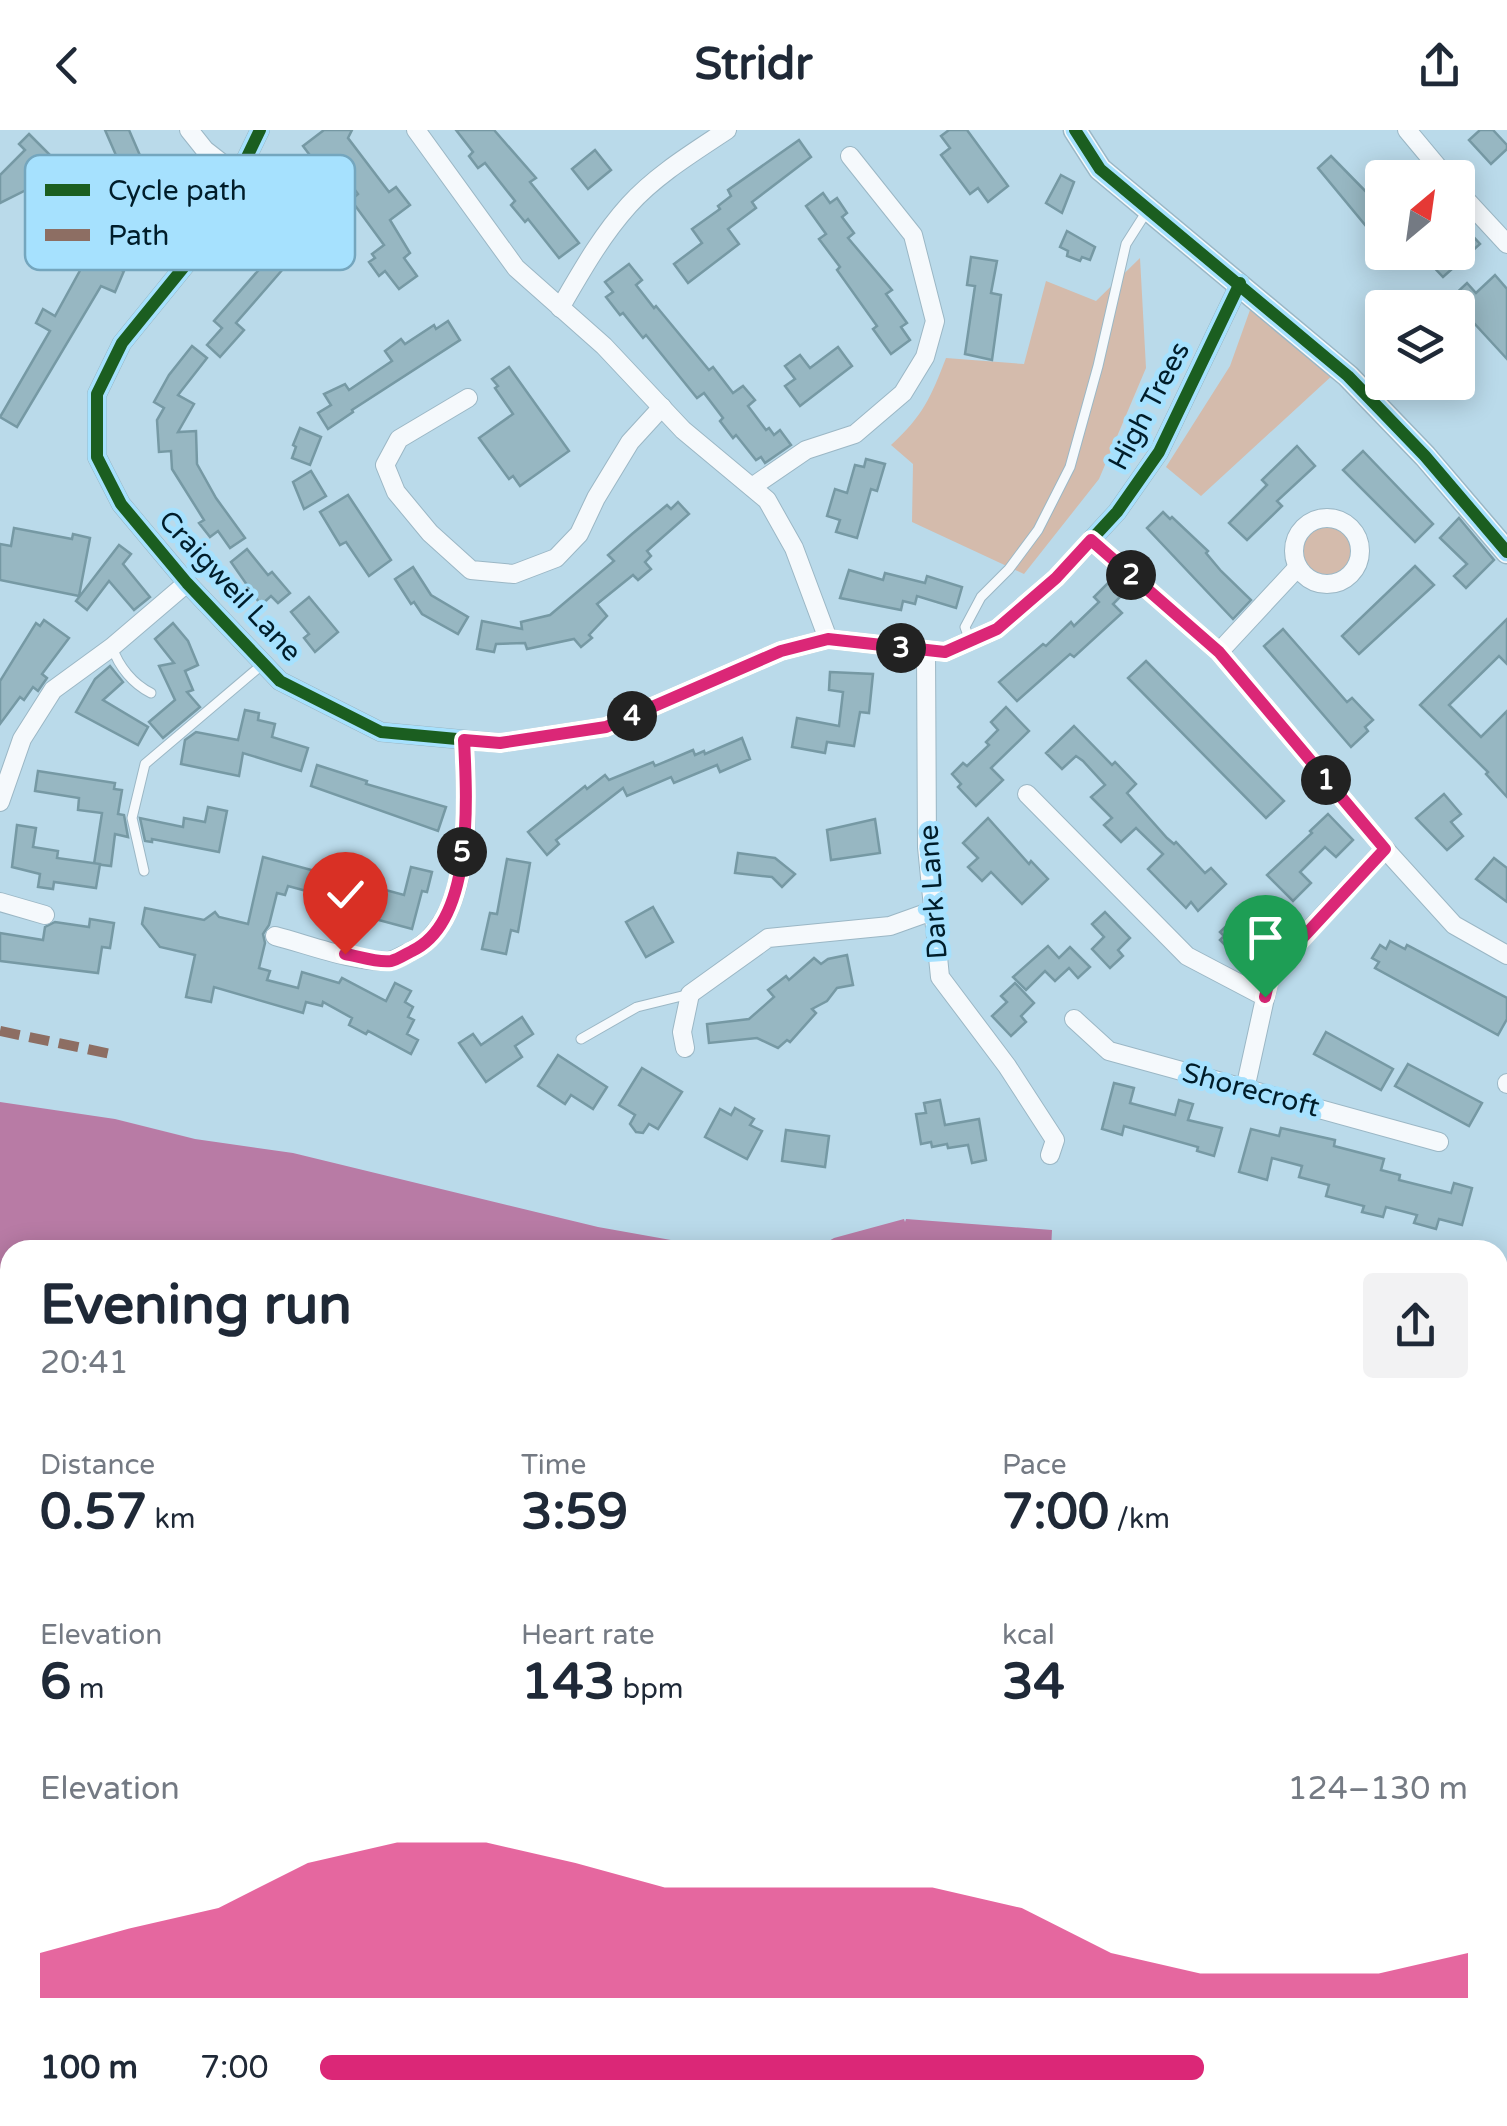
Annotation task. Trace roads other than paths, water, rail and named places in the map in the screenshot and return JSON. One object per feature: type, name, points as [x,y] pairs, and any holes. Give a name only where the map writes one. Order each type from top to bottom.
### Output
[{"type":"street","points":[[189,130],[212,155]]},
{"type":"street","name":"Craigweil Lane","points":[[247,155],[260,130]]},
{"type":"street","points":[[416,130],[516,268],[604,346],[662,408],[767,500],[794,548],[828,639]]},
{"type":"street","points":[[560,308],[596,248],[631,203],[727,130]]},
{"type":"street","points":[[1076,130],[1100,169],[1348,376],[1425,456],[1507,552]]},
{"type":"street","points":[[1408,130],[1432,160]]},
{"type":"street","points":[[752,487],[806,450],[856,434],[903,393],[925,357],[935,321],[913,236],[850,156]]},
{"type":"street","points":[[1475,209],[1507,244]]},
{"type":"street","name":"Craigweil Lane","points":[[181,270],[122,343],[97,394],[97,457],[121,504],[187,583],[264,663],[298,692],[381,732],[500,743],[606,727],[781,651],[828,639]]},
{"type":"street","name":"High Trees","points":[[828,639],[945,652],[997,629],[1056,578],[1117,512],[1159,452],[1240,284]]},
{"type":"street","points":[[468,398],[399,439],[385,464],[396,492],[430,533],[471,570],[514,574],[556,558],[579,534],[630,442],[662,408]]},
{"type":"street","points":[[1091,540],[1219,652],[1385,849],[1454,924],[1507,956]]},
{"type":"street","points":[[1219,652],[1298,567]]},
{"type":"street","points":[[0,802],[34,716],[53,690],[112,647],[187,583]]},
{"type":"street","name":"Dark Lane","points":[[926,650],[927,847],[940,977],[1007,1066],[1055,1140],[1050,1155]]},
{"type":"street","points":[[275,936],[391,961],[428,944],[449,914],[460,863],[467,802],[464,740]]},
{"type":"street","points":[[1027,794],[1187,956],[1265,997]]},
{"type":"street","points":[[1245,1088],[1271,972],[1385,849]]},
{"type":"street","points":[[0,902],[44,915]]},
{"type":"street","points":[[685,1048],[682,1032],[690,994],[768,938],[890,926],[932,911]]},
{"type":"street","name":"Shorecroft","points":[[1074,1020],[1109,1051],[1438,1142]]},
{"type":"lane","points":[[970,641],[965,628],[982,597],[1038,530],[1070,467],[1126,244],[1148,210]]},
{"type":"lane","points":[[112,647],[117,662],[140,688],[151,694]]},
{"type":"lane","points":[[144,871],[132,818],[144,764],[264,663]]},
{"type":"lane","points":[[580,1039],[638,1007],[690,994]]}]
